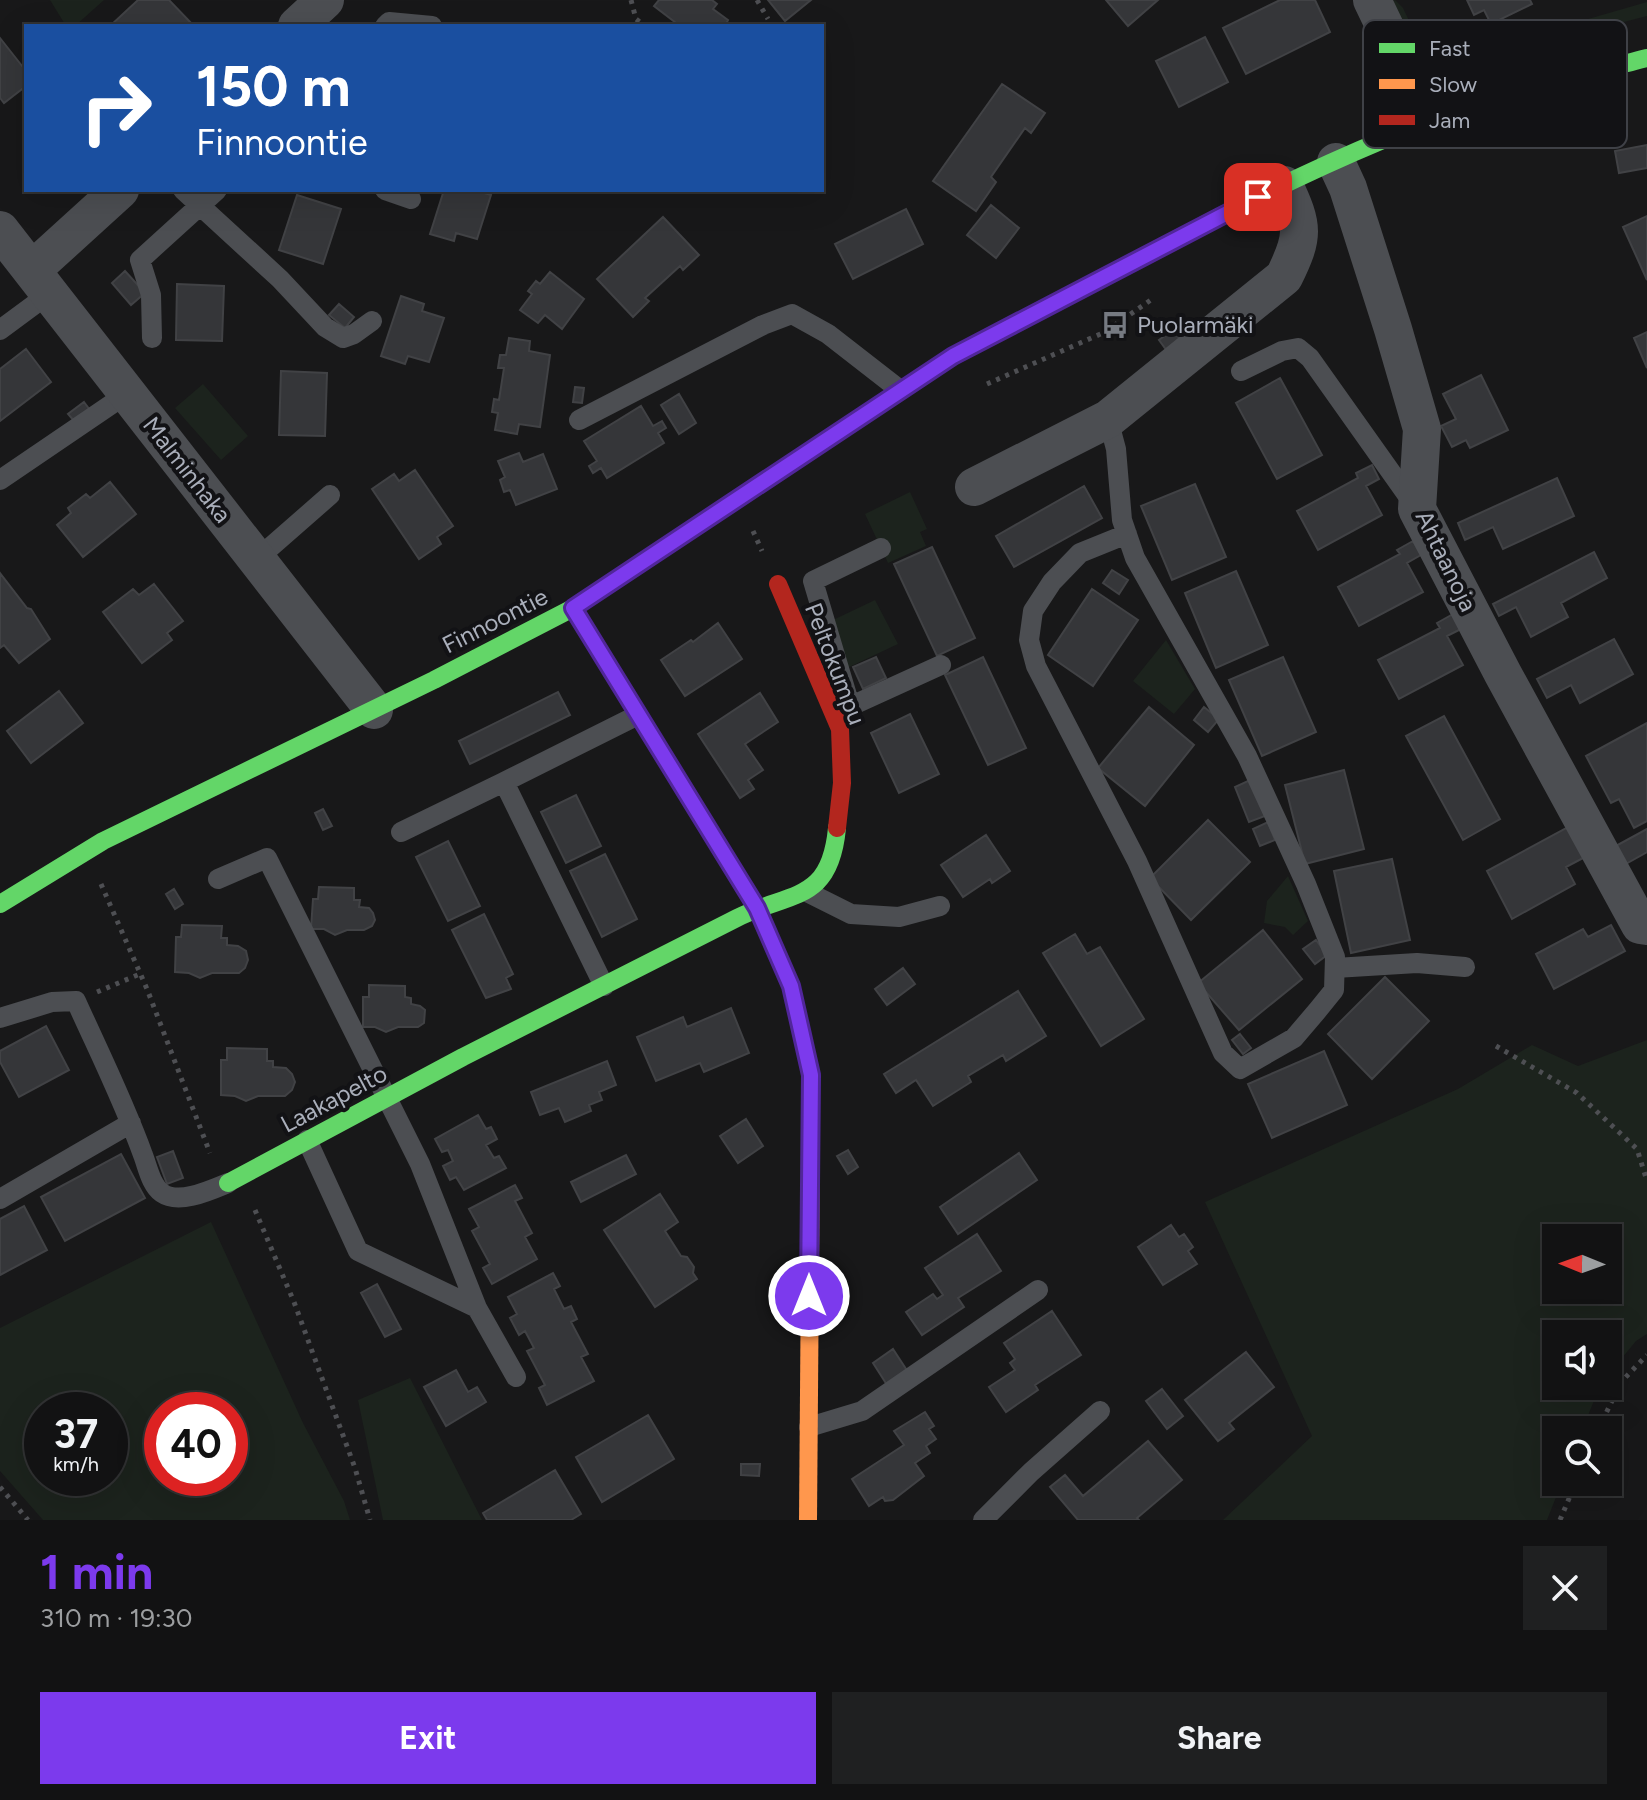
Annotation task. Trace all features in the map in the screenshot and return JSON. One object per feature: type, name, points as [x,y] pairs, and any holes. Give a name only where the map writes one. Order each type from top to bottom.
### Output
[{"type":"street","points":[[299,24],[325,0]]},
{"type":"street","points":[[1372,0],[1382,20]]},
{"type":"street","name":"Finnoontie","points":[[1627,63],[1647,58]]},
{"type":"street","name":"Finnoontie","points":[[0,904],[103,841],[374,710],[573,608],[966,349],[1284,185],[1368,148]]},
{"type":"street","name":"Ahtaanoja","points":[[1336,162],[1348,188],[1422,429],[1417,509],[1640,925],[1647,926]]},
{"type":"street","points":[[974,487],[1108,419],[1284,277],[1299,246],[1297,213],[1284,185]]},
{"type":"street","points":[[41,281],[118,192]]},
{"type":"street","name":"Malminhaka","points":[[0,230],[374,710]]},
{"type":"street","name":"Peltokumpu","points":[[778,584],[840,729],[842,783],[836,841],[822,878],[807,892]]},
{"type":"street","points":[[573,608],[757,908],[791,986],[811,1075],[808,1520]]},
{"type":"street","points":[[757,908],[807,892]]},
{"type":"street","name":"Laakapelto","points":[[228,1183],[387,1097],[757,908]]},
{"type":"lane","points":[[387,24],[410,24]]},
{"type":"lane","points":[[185,192],[280,279],[325,327],[343,338],[372,321]]},
{"type":"lane","points":[[152,338],[151,295],[140,260],[215,192]]},
{"type":"lane","points":[[391,192],[411,199]]},
{"type":"lane","points":[[0,330],[41,281]]},
{"type":"lane","points":[[579,420],[763,325],[792,314],[828,334],[900,390]]},
{"type":"lane","points":[[1241,371],[1282,351],[1298,348],[1310,358],[1417,509]]},
{"type":"lane","points":[[0,480],[128,393]]},
{"type":"lane","points":[[1108,419],[1116,449],[1122,520],[1127,534],[1135,558],[1247,756],[1306,884],[1335,957],[1334,990],[1294,1038],[1240,1069],[1223,1053],[1137,861],[1036,666],[1029,640],[1033,611],[1052,582],[1080,553],[1127,534]]},
{"type":"lane","points":[[257,559],[330,495]]},
{"type":"lane","points":[[851,706],[813,581],[881,548]]},
{"type":"lane","points":[[840,729],[851,706],[941,665]]},
{"type":"lane","points":[[401,832],[638,715]]},
{"type":"lane","points":[[504,782],[604,986]]},
{"type":"lane","points":[[218,879],[267,858],[420,1164],[477,1308],[516,1377]]},
{"type":"lane","points":[[807,892],[851,914],[899,917],[940,906]]},
{"type":"lane","points":[[1335,968],[1417,963],[1465,967]]},
{"type":"lane","points":[[0,1018],[52,1002],[76,1001],[131,1123],[153,1183],[173,1198],[206,1192],[228,1183]]},
{"type":"lane","points":[[0,1199],[131,1123]]},
{"type":"lane","points":[[307,1140],[358,1251],[477,1308]]},
{"type":"lane","points":[[809,1427],[862,1411],[1038,1290]]},
{"type":"lane","points":[[983,1520],[1031,1472],[1100,1411]]},
{"type":"path","points":[[631,0],[636,19],[642,24]]},
{"type":"path","points":[[757,0],[768,19]]},
{"type":"path","points":[[100,880],[212,1158],[234,1191],[246,1198],[263,1224],[335,1413],[370,1520]]},
{"type":"path","points":[[76,1001],[140,974]]},
{"type":"path","points":[[1496,1046],[1577,1093],[1637,1149],[1647,1181]]},
{"type":"path","points":[[1605,1416],[1621,1382],[1647,1355]]},
{"type":"path","points":[[0,1487],[28,1520]]},
{"type":"path","points":[[1560,1520],[1570,1496]]},
{"type":"shaded area","points":[[50,0],[104,0],[77,24],[65,24]]},
{"type":"shaded area","points":[[1395,0],[1409,20],[1393,20],[1385,4]]},
{"type":"shaded area","points":[[1647,2],[1647,16],[1627,21],[1585,20]]},
{"type":"shaded area","points":[[203,384],[248,436],[221,460],[175,408]]},
{"type":"shaded area","points":[[910,492],[927,529],[920,532],[926,546],[888,563],[865,514]]},
{"type":"shaded area","points":[[875,600],[898,644],[847,668],[833,620]]},
{"type":"shaded area","points":[[1166,640],[1195,689],[1174,714],[1133,681]]},
{"type":"shaded area","points":[[1288,876],[1308,921],[1293,935],[1285,927],[1264,923],[1267,901]]},
{"type":"shaded area","points":[[1647,1040],[1647,1334],[1636,1341],[1622,1358],[1622,1320],[1542,1320],[1542,1400],[1594,1400],[1588,1416],[1542,1416],[1542,1496],[1556,1496],[1547,1520],[1223,1520],[1312,1436],[1205,1202],[1458,1089],[1532,1045],[1578,1066]]},
{"type":"shaded area","points":[[211,1222],[303,1423],[344,1501],[350,1520],[43,1520],[0,1471],[0,1328]]},
{"type":"shaded area","points":[[410,1378],[482,1520],[383,1520],[358,1400]]},
{"type":"building","points":[[138,0],[169,0],[192,24],[112,24]]},
{"type":"building","points":[[659,0],[712,0],[717,4],[713,9],[728,20],[726,24],[677,24],[654,6]]},
{"type":"building","points":[[768,0],[811,0],[785,21]]},
{"type":"building","points":[[1106,0],[1158,0],[1128,26]]},
{"type":"building","points":[[1280,0],[1315,0],[1330,32],[1246,74],[1223,28]]},
{"type":"building","points":[[1467,0],[1530,0],[1532,4],[1499,20],[1489,20],[1484,10],[1474,15]]},
{"type":"building","points":[[1205,37],[1228,82],[1179,107],[1156,61]]},
{"type":"building","points":[[0,38],[24,68],[24,88],[4,103],[0,98]]},
{"type":"building","points":[[1002,84],[1045,113],[1031,133],[1025,128],[991,177],[996,182],[976,211],[933,181]]},
{"type":"building","points":[[1647,145],[1647,168],[1619,173],[1615,151]]},
{"type":"building","points":[[443,192],[491,195],[477,239],[456,233],[454,241],[430,234]]},
{"type":"building","points":[[297,195],[341,209],[323,264],[279,250]]},
{"type":"building","points":[[991,205],[1019,228],[996,258],[967,235]]},
{"type":"building","points":[[906,209],[923,244],[853,279],[835,244]]},
{"type":"building","points":[[1647,216],[1647,280],[1623,227]]},
{"type":"building","points":[[663,217],[699,255],[683,270],[680,266],[645,298],[649,301],[633,317],[597,279]]},
{"type":"building","points":[[125,271],[145,293],[131,305],[112,283]]},
{"type":"building","points":[[550,272],[584,299],[562,329],[545,315],[538,323],[520,310],[532,294],[528,291],[536,281],[540,284]]},
{"type":"building","points":[[177,284],[224,286],[222,341],[176,340]]},
{"type":"building","points":[[401,296],[424,304],[422,311],[444,318],[429,362],[408,356],[405,364],[381,356]]},
{"type":"building","points":[[339,304],[354,317],[345,328],[329,315]]},
{"type":"building","points":[[1173,330],[1184,345],[1170,355],[1159,340]]},
{"type":"building","points":[[1647,332],[1647,368],[1634,338]]},
{"type":"building","points":[[509,338],[530,341],[529,351],[550,355],[540,427],[519,424],[517,434],[495,430],[498,413],[492,412],[494,399],[499,400],[504,368],[498,368],[500,355],[506,355]]},
{"type":"building","points":[[26,349],[51,382],[0,421],[0,369]]},
{"type":"building","points":[[281,371],[327,373],[325,436],[279,435]]},
{"type":"building","points":[[1481,375],[1508,430],[1470,448],[1466,440],[1452,447],[1441,426],[1456,419],[1443,394]]},
{"type":"building","points":[[1280,378],[1322,455],[1277,479],[1236,403]]},
{"type":"building","points":[[575,387],[584,388],[582,403],[573,402]]},
{"type":"building","points":[[679,394],[696,423],[679,434],[661,405]]},
{"type":"building","points":[[84,402],[90,410],[75,422],[68,414]]},
{"type":"building","points":[[641,406],[653,426],[662,421],[666,428],[658,433],[664,443],[607,478],[601,468],[593,473],[589,466],[597,461],[584,441]]},
{"type":"building","points":[[519,453],[523,462],[543,454],[557,489],[516,505],[510,490],[504,492],[500,480],[505,477],[498,461]]},
{"type":"building","points":[[1372,465],[1379,479],[1366,486],[1382,515],[1318,550],[1297,511],[1358,478],[1356,473]]},
{"type":"building","points":[[415,470],[453,526],[437,537],[441,544],[419,559],[372,489],[394,474],[399,481]]},
{"type":"building","points":[[1557,478],[1574,516],[1503,549],[1493,527],[1465,540],[1458,523]]},
{"type":"building","points":[[110,482],[136,514],[83,557],[57,525],[71,513],[68,508],[86,494],[90,498]]},
{"type":"building","points":[[1195,484],[1226,557],[1172,580],[1141,506]]},
{"type":"building","points":[[1084,486],[1102,518],[1014,567],[996,536]]},
{"type":"building","points":[[1413,541],[1421,555],[1407,563],[1423,592],[1359,626],[1338,587],[1400,554],[1397,550]]},
{"type":"building","points":[[932,547],[975,638],[937,656],[894,564]]},
{"type":"building","points":[[1594,552],[1607,578],[1561,603],[1568,617],[1531,637],[1516,607],[1499,616],[1493,604]]},
{"type":"building","points":[[1112,570],[1128,580],[1119,594],[1103,583]]},
{"type":"building","points":[[1236,571],[1268,645],[1216,668],[1185,593]]},
{"type":"building","points":[[0,573],[31,609],[50,639],[19,663],[4,645],[0,648]]},
{"type":"building","points":[[154,584],[183,621],[167,633],[172,640],[142,663],[103,612],[133,589],[139,595]]},
{"type":"building","points":[[1092,589],[1138,620],[1093,686],[1048,655]]},
{"type":"building","points":[[1453,614],[1461,629],[1447,636],[1463,665],[1399,699],[1378,660],[1440,628],[1437,623]]},
{"type":"building","points":[[718,623],[742,659],[685,696],[661,660]]},
{"type":"building","points":[[1614,639],[1633,674],[1580,703],[1571,685],[1547,698],[1537,679]]},
{"type":"building","points":[[876,657],[886,678],[863,689],[853,667]]},
{"type":"building","points":[[983,657],[1026,748],[988,765],[945,675]]},
{"type":"building","points":[[1283,657],[1316,732],[1262,756],[1229,680]]},
{"type":"building","points":[[59,691],[83,723],[31,763],[7,731]]},
{"type":"building","points":[[558,692],[570,715],[470,764],[459,741]]},
{"type":"building","points":[[760,693],[778,722],[745,744],[763,770],[748,780],[754,789],[740,798],[698,734]]},
{"type":"building","points":[[1149,707],[1194,745],[1145,806],[1098,768]]},
{"type":"building","points":[[1204,707],[1219,719],[1208,732],[1194,720]]},
{"type":"building","points":[[910,714],[939,774],[899,793],[871,733]]},
{"type":"building","points":[[1444,716],[1500,819],[1463,840],[1406,736]]},
{"type":"building","points":[[1647,723],[1647,821],[1634,828],[1619,799],[1611,803],[1586,756]]},
{"type":"building","points":[[1344,770],[1364,849],[1305,864],[1285,785]]},
{"type":"building","points":[[1250,780],[1265,816],[1249,822],[1235,787]]},
{"type":"building","points":[[576,795],[601,846],[566,863],[541,812]]},
{"type":"building","points":[[323,809],[332,826],[323,830],[315,813]]},
{"type":"building","points":[[1208,820],[1250,862],[1191,920],[1150,878]]},
{"type":"building","points":[[1268,822],[1275,840],[1260,846],[1253,829]]},
{"type":"building","points":[[1568,827],[1585,857],[1566,867],[1575,884],[1512,919],[1487,871]]},
{"type":"building","points":[[1647,829],[1647,852],[1624,865],[1614,847]]},
{"type":"building","points":[[986,835],[1010,871],[992,883],[990,879],[963,897],[941,865]]},
{"type":"building","points":[[448,841],[480,906],[448,921],[416,857]]},
{"type":"building","points":[[605,854],[637,919],[602,937],[570,871]]},
{"type":"building","points":[[1392,859],[1410,940],[1351,953],[1334,871]]},
{"type":"building","points":[[319,887],[354,888],[354,900],[360,900],[359,907],[369,908],[373,913],[375,920],[372,926],[335,935],[324,929],[311,929],[313,899],[318,899]]},
{"type":"building","points":[[174,889],[183,904],[175,909],[166,894]]},
{"type":"building","points":[[484,914],[513,974],[506,978],[511,989],[486,998],[452,930]]},
{"type":"building","points":[[182,925],[222,926],[221,938],[227,938],[227,945],[246,951],[248,960],[245,968],[239,973],[212,973],[200,978],[175,972],[176,937],[181,937]]},
{"type":"building","points":[[1611,925],[1625,951],[1554,989],[1536,954],[1583,929],[1588,937]]},
{"type":"building","points":[[1263,930],[1302,979],[1239,1030],[1198,983]]},
{"type":"building","points":[[1075,934],[1087,954],[1100,947],[1144,1019],[1101,1046],[1043,953]]},
{"type":"building","points":[[1316,940],[1327,955],[1315,964],[1303,949]]},
{"type":"building","points":[[903,968],[915,984],[887,1005],[875,989]]},
{"type":"building","points":[[1385,977],[1429,1021],[1372,1079],[1328,1034]]},
{"type":"building","points":[[369,985],[405,986],[405,997],[411,998],[411,1004],[425,1010],[424,1023],[418,1027],[398,1027],[386,1032],[375,1027],[363,1027],[363,997],[369,997]]},
{"type":"building","points":[[1018,991],[1046,1036],[1006,1061],[1003,1055],[968,1076],[971,1082],[933,1106],[916,1080],[896,1093],[884,1074]]},
{"type":"building","points":[[731,1008],[749,1053],[704,1072],[700,1063],[656,1081],[637,1037],[683,1017],[687,1027]]},
{"type":"building","points":[[46,1026],[69,1070],[19,1097],[0,1062],[0,1051]]},
{"type":"building","points":[[1240,1034],[1251,1048],[1243,1054],[1232,1040]]},
{"type":"building","points":[[227,1048],[267,1049],[267,1061],[273,1061],[273,1067],[286,1068],[292,1074],[295,1082],[292,1090],[285,1096],[258,1096],[246,1101],[221,1095],[221,1060],[227,1060]]},
{"type":"building","points":[[1324,1051],[1347,1105],[1272,1138],[1248,1084]]},
{"type":"building","points":[[607,1061],[616,1085],[599,1092],[602,1100],[589,1105],[591,1111],[565,1122],[559,1108],[540,1115],[531,1092]]},
{"type":"building","points":[[478,1115],[486,1129],[491,1127],[497,1139],[486,1145],[494,1158],[499,1156],[506,1168],[464,1190],[456,1177],[450,1180],[443,1166],[453,1161],[448,1150],[442,1152],[435,1139]]},
{"type":"building","points":[[746,1119],[763,1146],[738,1163],[720,1136]]},
{"type":"building","points":[[848,1150],[858,1167],[848,1174],[837,1156]]},
{"type":"building","points":[[173,1151],[183,1178],[167,1184],[157,1157]]},
{"type":"building","points":[[1019,1153],[1037,1180],[958,1234],[940,1207]]},
{"type":"building","points":[[121,1154],[145,1198],[65,1241],[41,1197]]},
{"type":"building","points":[[626,1155],[636,1174],[581,1202],[571,1182]]},
{"type":"building","points":[[515,1185],[522,1198],[515,1201],[532,1233],[525,1237],[537,1259],[492,1284],[483,1268],[490,1264],[472,1231],[479,1227],[469,1209]]},
{"type":"building","points":[[660,1194],[678,1222],[665,1231],[681,1256],[687,1257],[694,1267],[693,1273],[697,1279],[655,1307],[604,1230]]},
{"type":"building","points":[[24,1206],[47,1250],[0,1275],[0,1219]]},
{"type":"building","points":[[1171,1225],[1179,1237],[1184,1234],[1193,1247],[1188,1251],[1197,1264],[1163,1285],[1138,1247]]},
{"type":"building","points":[[977,1234],[1001,1271],[958,1298],[964,1307],[922,1335],[906,1312],[933,1294],[937,1299],[943,1295],[925,1268]]},
{"type":"building","points":[[553,1273],[560,1286],[554,1289],[564,1309],[571,1306],[577,1319],[571,1322],[588,1354],[581,1357],[594,1381],[547,1405],[539,1388],[545,1385],[527,1351],[534,1348],[525,1331],[519,1335],[510,1318],[517,1314],[508,1297]]},
{"type":"building","points":[[377,1284],[401,1329],[385,1337],[361,1293]]},
{"type":"building","points":[[1052,1311],[1081,1355],[1035,1385],[1038,1390],[1006,1412],[989,1387],[1015,1370],[1010,1363],[1015,1359],[1004,1343]]},
{"type":"building","points":[[893,1349],[908,1372],[887,1385],[873,1363]]},
{"type":"building","points":[[1246,1352],[1274,1387],[1229,1423],[1234,1429],[1218,1441],[1185,1400]]},
{"type":"building","points":[[456,1370],[468,1392],[477,1387],[486,1402],[446,1426],[424,1387]]},
{"type":"building","points":[[1162,1389],[1183,1416],[1167,1429],[1146,1401]]},
{"type":"building","points":[[925,1412],[934,1426],[929,1429],[936,1439],[926,1446],[930,1453],[915,1463],[924,1476],[893,1500],[885,1501],[883,1497],[869,1506],[852,1479],[904,1445],[894,1431]]},
{"type":"building","points":[[648,1415],[674,1459],[602,1502],[576,1457]]},
{"type":"building","points":[[1148,1441],[1182,1480],[1137,1518],[1139,1520],[1078,1520],[1050,1487],[1065,1475],[1083,1496]]},
{"type":"building","points":[[741,1464],[760,1464],[759,1476],[741,1475]]},
{"type":"building","points":[[555,1470],[581,1514],[571,1520],[487,1520],[483,1513]]},
{"type":"traffic: fast","points":[[1627,63],[1647,58]]},
{"type":"traffic: fast","points":[[1217,218],[1365,148]]},
{"type":"traffic: fast","points":[[0,904],[103,841],[434,680],[573,608],[891,397]]},
{"type":"traffic: fast","points":[[573,608],[757,908],[791,986],[811,1075],[811,1138]]},
{"type":"traffic: fast","points":[[228,1183],[463,1057],[737,918],[805,891],[826,870],[837,828]]},
{"type":"traffic: slow","points":[[808,1520],[811,1138]]},
{"type":"traffic: jam","points":[[891,397],[953,356],[1217,218]]},
{"type":"traffic: jam","points":[[778,584],[840,729],[842,783],[837,828]]},
{"type":"place","name":"Puolarmäki","points":[[1115,325]]},
{"type":"route","points":[[809,1296],[811,1075],[791,986],[757,908],[573,608],[953,356],[1258,197]]}]
